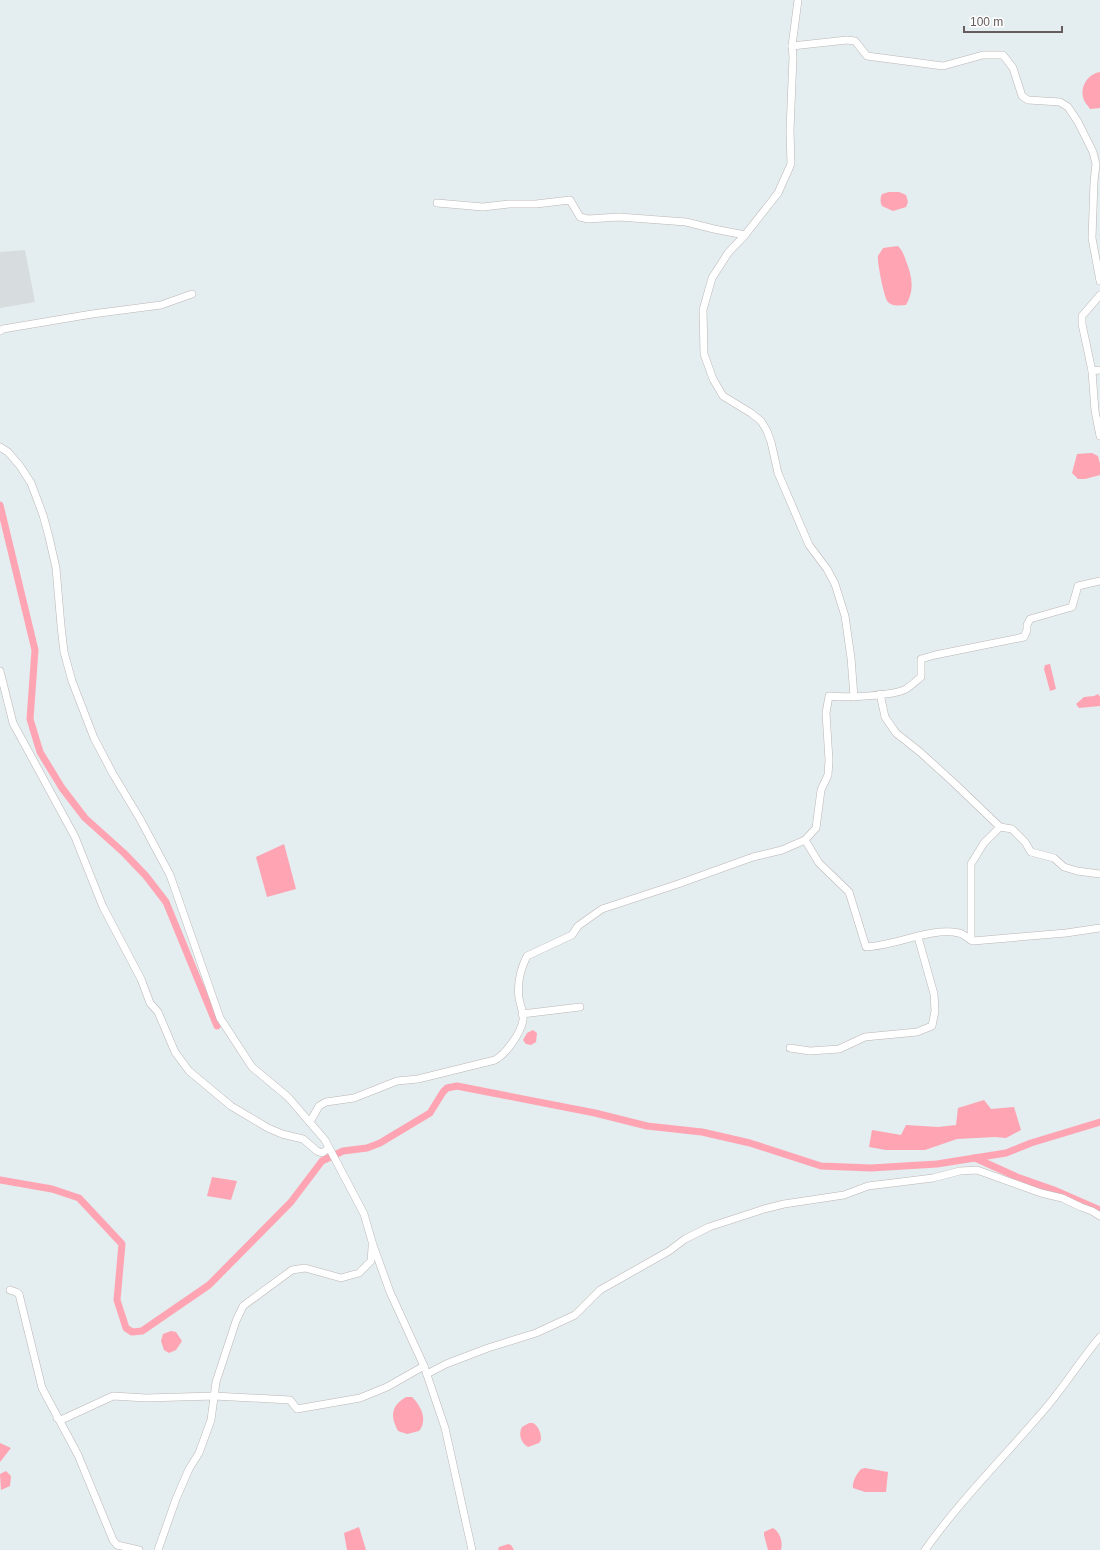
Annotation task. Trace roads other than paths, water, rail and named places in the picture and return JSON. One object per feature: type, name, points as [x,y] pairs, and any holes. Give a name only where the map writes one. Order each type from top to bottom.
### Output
[{"type":"street","points":[[798,0],[792,46],[793,56],[790,130],[791,164],[778,194],[728,253],[712,278],[703,310],[704,354],[713,379],[723,396],[751,413],[761,421],[767,431],[778,473],[809,546],[827,569],[835,584],[845,616],[851,658],[854,697]]},
{"type":"street","points":[[792,46],[847,40],[855,42],[867,56],[943,66],[983,55],[1003,56],[1013,68],[1022,96],[1028,100],[1060,102],[1068,107],[1078,122],[1092,152],[1096,164],[1097,182],[1092,238],[1100,281]]},
{"type":"street","points":[[437,203],[483,207],[509,204],[536,204],[570,200],[580,217],[588,219],[619,217],[686,222],[744,235]]},
{"type":"street","points":[[0,331],[3,329],[78,316],[161,305],[192,294]]},
{"type":"street","points":[[1100,295],[1082,316],[1082,324],[1092,371],[1095,411],[1100,436]]},
{"type":"street","points":[[1092,371],[1100,370]]},
{"type":"street","points":[[0,447],[8,452],[20,466],[31,483],[42,515],[56,568],[64,652],[72,681],[94,738],[170,875],[220,1018],[252,1067],[288,1097],[325,1140],[364,1214],[373,1245],[390,1292],[424,1366],[445,1428],[472,1550]]},
{"type":"street","points":[[310,1122],[319,1106],[326,1102],[354,1098],[396,1081],[418,1079],[495,1060],[502,1056],[518,1034],[523,1019],[519,997],[520,972],[527,956],[572,935],[578,926],[602,909],[753,857],[782,850],[805,840],[816,828],[821,790],[828,776],[826,713],[829,696],[854,697],[905,690],[921,677],[921,659],[1024,637],[1027,630],[1026,624],[1030,619],[1072,607],[1078,586],[1100,580]]},
{"type":"street","points":[[0,671],[13,723],[75,837],[103,907],[141,979],[150,1003],[158,1012],[175,1052],[189,1070],[206,1086],[231,1106],[255,1121],[282,1134],[303,1139],[317,1151],[322,1153],[329,1148]]},
{"type":"street","points":[[880,694],[885,717],[896,733],[948,777],[1000,827],[1012,829],[1025,842],[1031,852],[1054,858],[1064,867],[1077,871],[1100,874]]},
{"type":"street","points":[[971,940],[971,864],[984,843],[1000,827]]},
{"type":"street","points":[[805,840],[819,863],[849,892],[866,947],[902,942],[940,932],[960,934],[971,940],[1066,933],[1100,928]]},
{"type":"street","points":[[790,1048],[810,1051],[839,1050],[865,1037],[917,1032],[932,1026],[935,1011],[934,994],[918,937]]},
{"type":"street","points":[[522,1014],[580,1007]]},
{"type":"street","points":[[427,1374],[446,1364],[488,1348],[536,1333],[575,1315],[600,1290],[669,1251],[685,1239],[709,1227],[784,1204],[844,1195],[868,1186],[933,1178],[960,1171],[977,1170],[1041,1193],[1062,1198],[1100,1216]]},
{"type":"street","points":[[158,1550],[176,1499],[189,1469],[199,1453],[211,1420],[216,1382],[236,1321],[243,1306],[292,1270],[305,1268],[341,1278],[359,1274],[371,1261],[373,1245]]},
{"type":"street","points":[[10,1290],[19,1294],[42,1388],[78,1455],[114,1540],[117,1545],[139,1550]]},
{"type":"street","points":[[925,1550],[991,1468],[1039,1416],[1100,1337]]},
{"type":"street","points":[[57,1418],[61,1420],[113,1396],[146,1398],[214,1396],[290,1400],[297,1408],[360,1398],[387,1387],[424,1366]]},
{"type":"waterway","points":[[0,505],[35,650],[30,719],[40,752],[62,788],[85,818],[124,853],[146,876],[166,902],[217,1026]]},
{"type":"waterway","points":[[0,1180],[52,1189],[79,1198],[122,1244],[117,1300],[126,1328],[132,1332],[142,1331],[209,1285],[291,1202],[322,1161],[343,1151],[367,1148],[380,1143],[430,1113],[447,1088],[457,1086],[595,1113],[647,1126],[702,1132],[750,1143],[821,1166],[871,1168],[937,1164],[1006,1153],[1031,1143],[1100,1122]]},
{"type":"waterway","points":[[975,1158],[1017,1177],[1054,1190],[1100,1210]]}]
